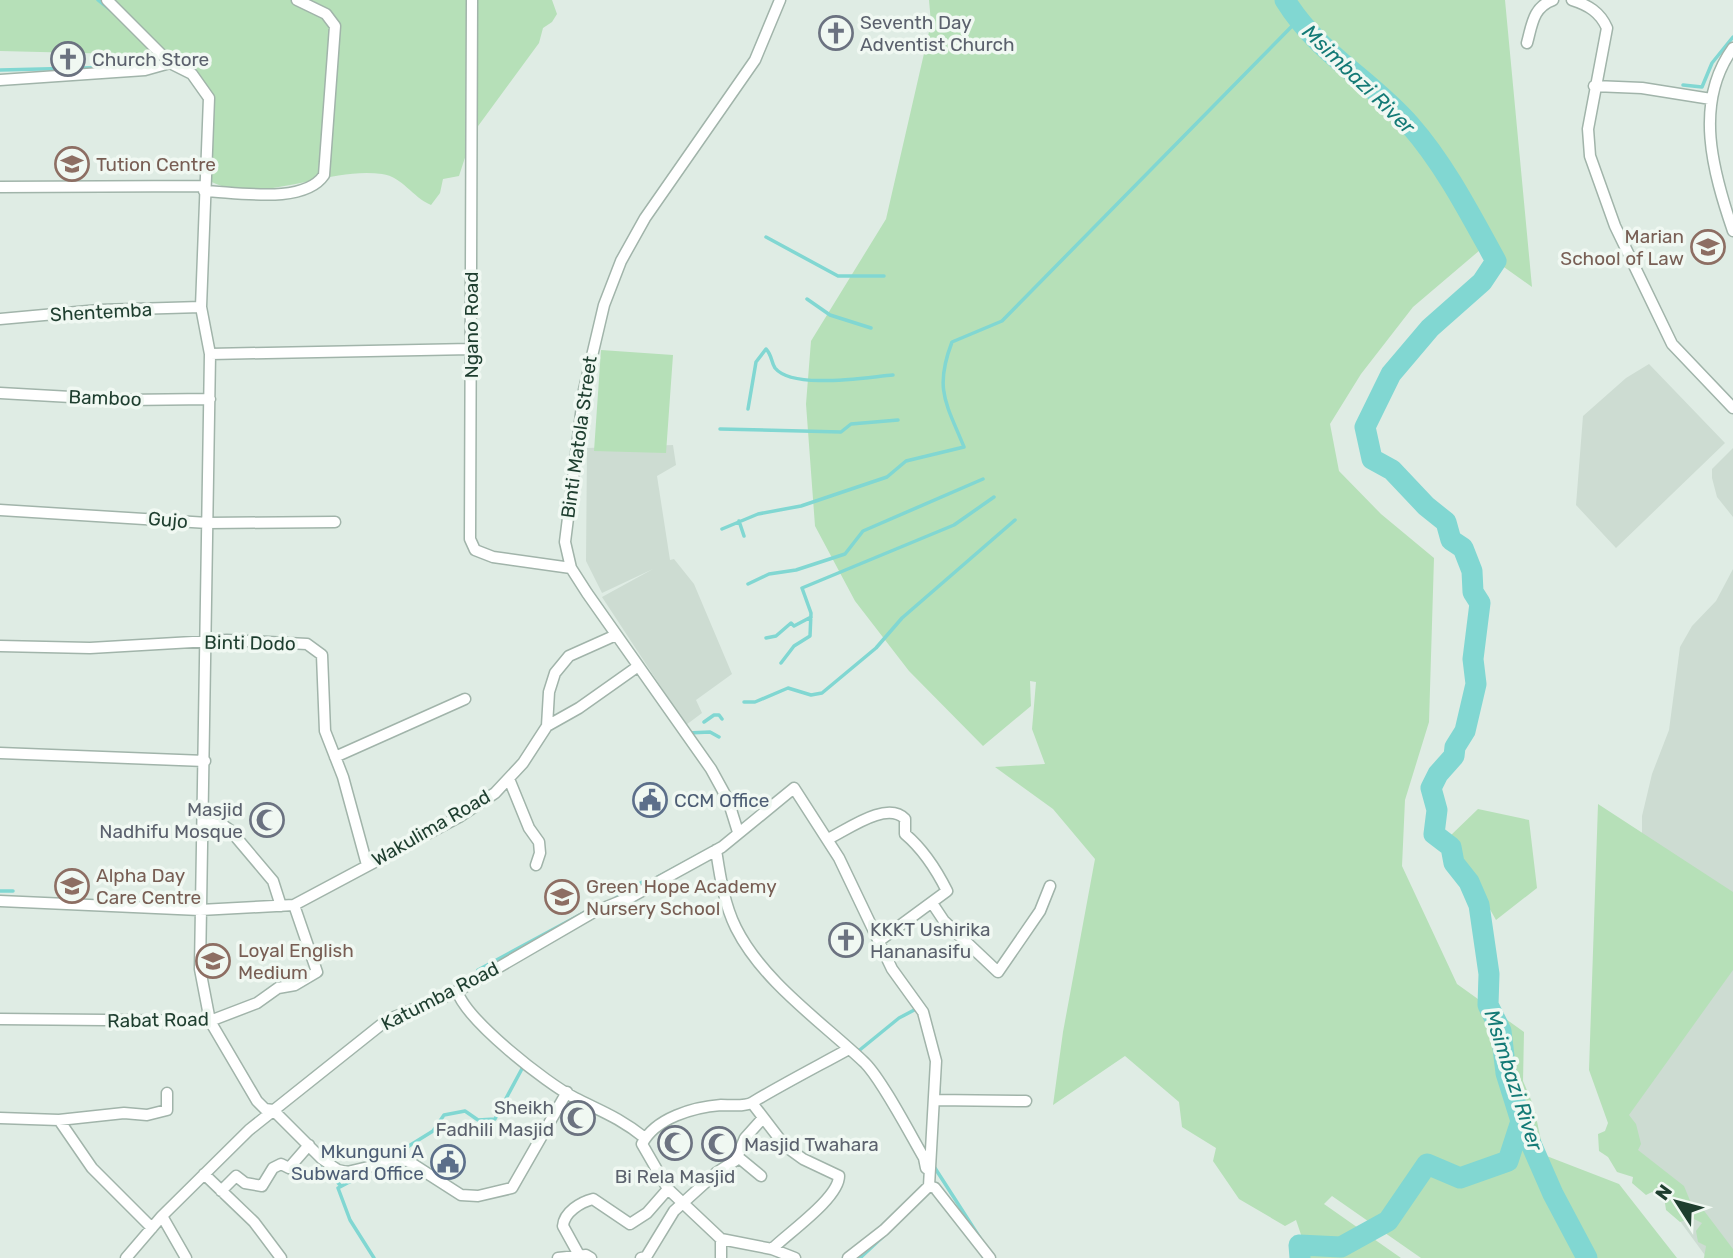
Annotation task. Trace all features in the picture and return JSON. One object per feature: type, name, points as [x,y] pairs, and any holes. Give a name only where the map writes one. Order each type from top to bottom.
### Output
[{"type":"street","points":[[0,187],[204,188],[303,192],[313,188],[324,175],[335,26],[326,14],[297,0]]},
{"type":"street","name":"Ngano Road","points":[[472,0],[471,545],[493,557],[572,568]]},
{"type":"street","name":"Binti Matola Street","points":[[738,832],[728,800],[711,769],[572,568],[565,542],[583,390],[604,305],[621,261],[645,218],[755,60],[780,0]]},
{"type":"street","points":[[1527,43],[1535,15],[1543,4],[1553,0]]},
{"type":"street","points":[[1572,0],[1592,8],[1607,28],[1588,129],[1590,156],[1615,226],[1672,344],[1733,408]]},
{"type":"street","points":[[111,1],[170,63],[192,74],[209,98],[201,307],[211,354],[203,642],[205,761],[200,969],[210,1021],[262,1107],[273,1110],[338,1170],[408,1161],[461,1195],[500,1192],[517,1183],[567,1092]]},
{"type":"street","points":[[1733,48],[1716,75],[1711,99],[1711,147],[1733,231]]},
{"type":"street","points":[[0,80],[145,70],[170,63]]},
{"type":"street","points":[[1594,86],[1642,88],[1711,99]]},
{"type":"street","name":"Shentemba","points":[[0,319],[99,310],[201,307]]},
{"type":"street","points":[[211,354],[471,349]]},
{"type":"street","name":"Bamboo","points":[[0,393],[124,400],[210,399]]},
{"type":"street","name":"Gujo","points":[[0,510],[208,523],[335,522]]},
{"type":"street","points":[[547,726],[550,692],[555,673],[569,656],[616,635]]},
{"type":"street","name":"Binti Dodo","points":[[0,646],[90,648],[203,642],[307,644],[322,655],[323,716],[367,865]]},
{"type":"street","name":"Wakulima Road","points":[[294,905],[470,810],[509,779],[547,726],[579,708],[638,667]]},
{"type":"street","points":[[335,757],[465,699]]},
{"type":"street","points":[[0,753],[205,761]]},
{"type":"street","points":[[509,779],[529,828],[539,842],[540,853],[536,865]]},
{"type":"street","name":"Katumba Road","points":[[126,1258],[162,1216],[273,1110],[387,1020],[457,991],[594,912],[631,897],[716,850],[794,789],[828,839]]},
{"type":"street","points":[[848,1258],[884,1230],[929,1186],[936,1061],[923,1012],[892,969],[828,839],[883,813],[903,816],[905,834],[928,858],[947,891],[879,941]]},
{"type":"street","points":[[204,823],[223,825],[230,830],[274,881],[281,906]]},
{"type":"street","points":[[716,850],[721,882],[736,928],[753,954],[790,995],[847,1050],[866,1064],[924,1158],[929,1186]]},
{"type":"street","points":[[932,903],[944,921],[998,972],[1040,911],[1050,886]]},
{"type":"street","points":[[0,901],[200,911],[294,905]]},
{"type":"street","name":"Rabat Road","points":[[0,1019],[210,1021],[236,1012],[278,988],[295,985],[316,974],[315,960],[294,905]]},
{"type":"street","points":[[457,991],[461,1002],[477,1021],[567,1092],[607,1111],[645,1138]]},
{"type":"street","points":[[795,1258],[772,1249],[721,1239],[668,1189],[642,1144],[645,1138],[663,1123],[699,1107],[752,1104],[758,1097],[784,1086],[847,1050]]},
{"type":"street","points":[[0,1118],[59,1120],[86,1115],[153,1114],[167,1110],[167,1093]]},
{"type":"street","points":[[934,1100],[1026,1101]]},
{"type":"street","points":[[752,1104],[762,1119],[794,1152],[839,1176],[839,1182],[819,1208],[772,1249]]},
{"type":"street","points":[[645,1258],[658,1241],[664,1224],[681,1204],[738,1157],[745,1138],[762,1119]]},
{"type":"street","points":[[59,1120],[92,1168],[152,1228]]},
{"type":"street","points":[[221,1191],[236,1176],[245,1183],[262,1186],[275,1166],[281,1164],[289,1168],[309,1145]]},
{"type":"street","points":[[738,1157],[761,1176]]},
{"type":"street","points":[[204,1174],[254,1222],[281,1258]]},
{"type":"street","points":[[929,1186],[935,1188],[990,1258]]},
{"type":"street","points":[[579,1255],[563,1221],[576,1208],[593,1199],[630,1224],[647,1213],[668,1189]]},
{"type":"street","points":[[162,1216],[186,1258]]},
{"type":"street","points":[[721,1239],[722,1258]]},
{"type":"street","points":[[558,1258],[579,1255],[591,1258]]},
{"type":"shaded area","points":[[1649,364],[1725,443],[1616,548],[1576,505],[1583,416],[1626,378]]},
{"type":"shaded area","points":[[673,445],[676,465],[657,476],[670,560],[674,559],[694,584],[732,674],[696,700],[702,713],[686,725],[602,597],[653,569],[602,593],[586,561],[587,448]]},
{"type":"shaded area","points":[[1733,448],[1733,517],[1717,497],[1712,469]]},
{"type":"shaded area","points":[[1733,569],[1733,1258],[1707,1258],[1627,1149],[1642,897],[1642,816],[1652,774],[1669,730],[1680,647],[1692,626],[1716,601]]},
{"type":"green space","points":[[0,0],[552,0],[557,14],[552,22],[543,28],[539,43],[473,133],[459,176],[443,179],[440,193],[431,205],[396,179],[382,174],[360,173],[247,190],[226,187],[206,179],[207,100],[204,83],[195,68],[161,55],[0,51]]},
{"type":"green space","points":[[929,0],[1505,0],[1532,287],[1480,250],[1413,307],[1361,374],[1330,424],[1339,471],[1381,514],[1434,558],[1429,722],[1405,800],[1402,866],[1457,984],[1524,1032],[1523,1081],[1534,1107],[1544,1155],[1619,1184],[1677,1258],[1421,1258],[1332,1196],[1324,1204],[1401,1258],[1309,1258],[1296,1220],[1285,1226],[1239,1199],[1213,1161],[1216,1148],[1182,1127],[1179,1102],[1125,1056],[1053,1105],[1063,1032],[1095,859],[1053,809],[995,767],[1045,764],[1032,729],[1036,682],[1030,681],[1031,706],[983,746],[909,671],[855,601],[815,526],[806,404],[811,341],[886,219],[931,23]]},
{"type":"green space","points":[[601,350],[673,355],[666,453],[594,451]]},
{"type":"green space","points":[[1598,804],[1733,892],[1733,970],[1629,1115],[1636,1124],[1641,1144],[1638,1150],[1684,1186],[1691,1203],[1698,1209],[1702,1208],[1733,1249],[1733,1258],[1704,1258],[1706,1246],[1698,1242],[1696,1231],[1702,1223],[1692,1218],[1680,1222],[1666,1210],[1665,1203],[1652,1192],[1646,1195],[1632,1183],[1633,1177],[1617,1172],[1608,1157],[1599,1151],[1598,1134],[1605,1131],[1608,1123],[1589,1070]]},
{"type":"green space","points":[[1478,809],[1529,820],[1537,888],[1496,920],[1449,837]]},
{"type":"waterway","points":[[98,0],[113,12]]},
{"type":"waterway","name":"Msimbazi River","points":[[1285,0],[1313,36],[1394,108],[1423,140],[1456,190],[1496,261],[1482,282],[1430,328],[1391,374],[1365,427],[1372,459],[1392,470],[1426,506],[1446,522],[1451,540],[1463,548],[1472,571],[1473,592],[1480,603],[1473,659],[1476,684],[1465,731],[1455,747],[1454,756],[1438,774],[1431,788],[1437,810],[1434,834],[1451,847],[1454,863],[1469,882],[1479,905],[1489,974],[1488,1005],[1501,1031],[1506,1073],[1521,1121],[1553,1194],[1587,1258]]},
{"type":"waterway","points":[[722,529],[758,514],[801,506],[887,477],[906,461],[964,447],[944,396],[944,372],[952,342],[1002,321],[1297,21]]},
{"type":"waterway","points":[[1683,85],[1702,87],[1712,63],[1733,37]]},
{"type":"waterway","points":[[0,70],[122,67]]},
{"type":"waterway","points":[[766,237],[838,276],[884,276]]},
{"type":"waterway","points":[[807,299],[830,315],[871,328]]},
{"type":"waterway","points":[[748,409],[756,362],[766,349],[775,368],[784,375],[797,379],[831,380],[893,375]]},
{"type":"waterway","points":[[720,429],[841,432],[851,424],[898,420]]},
{"type":"waterway","points":[[748,584],[769,574],[796,570],[845,554],[863,531],[983,479]]},
{"type":"waterway","points":[[781,663],[794,646],[810,636],[811,613],[802,588],[954,525],[994,497]]},
{"type":"waterway","points":[[744,702],[755,702],[788,688],[811,695],[822,693],[876,648],[902,618],[1015,520]]},
{"type":"waterway","points":[[739,521],[744,536]]},
{"type":"waterway","points":[[766,638],[776,636],[791,623],[794,626],[811,617]]},
{"type":"waterway","points":[[704,722],[714,715],[719,715],[722,719]]},
{"type":"waterway","points":[[688,733],[710,732],[719,737]]},
{"type":"waterway","points":[[643,885],[719,844]]},
{"type":"waterway","points":[[616,898],[644,881]]},
{"type":"waterway","points":[[0,891],[13,891]]},
{"type":"waterway","points":[[478,970],[587,911]]},
{"type":"waterway","points":[[467,980],[491,967]]},
{"type":"waterway","points":[[856,1053],[899,1018],[918,1008]]},
{"type":"waterway","points":[[391,1157],[433,1131],[444,1115],[465,1111],[478,1120],[495,1119],[524,1065]]},
{"type":"waterway","points":[[939,1069],[939,1092]]},
{"type":"waterway","points":[[773,1095],[815,1072]]},
{"type":"waterway","points":[[1300,1258],[1299,1245],[1341,1247],[1388,1221],[1427,1164],[1460,1178],[1508,1161],[1521,1121]]},
{"type":"waterway","points":[[320,1163],[340,1185]]},
{"type":"waterway","points":[[933,1165],[980,1238]]},
{"type":"waterway","points":[[370,1171],[338,1188],[350,1220],[374,1258]]},
{"type":"waterway","points":[[860,1258],[889,1231]]},
{"type":"place","name":"Seventh Day Adventist Church","points":[[836,33]]},
{"type":"place","name":"Church Store","points":[[68,59]]},
{"type":"place","name":"Tution Centre","points":[[72,164]]},
{"type":"place","name":"Marian School of Law","points":[[1708,247]]},
{"type":"place","name":"CCM Office","points":[[650,800]]},
{"type":"place","name":"Masjid Nadhifu Mosque","points":[[267,820]]},
{"type":"place","name":"Alpha Day Care Centre","points":[[72,886]]},
{"type":"place","name":"Green Hope Academy Nursery School","points":[[562,897]]},
{"type":"place","name":"KKKT Ushirika Hananasifu","points":[[846,940]]},
{"type":"place","name":"Loyal English Medium","points":[[213,961]]},
{"type":"place","name":"Sheikh Fadhili Masjid","points":[[578,1118]]},
{"type":"place","name":"Bi Rela Masjid","points":[[675,1143]]},
{"type":"place","name":"Masjid Twahara","points":[[719,1144]]},
{"type":"place","name":"Mkunguni A Subward Office","points":[[448,1162]]}]
